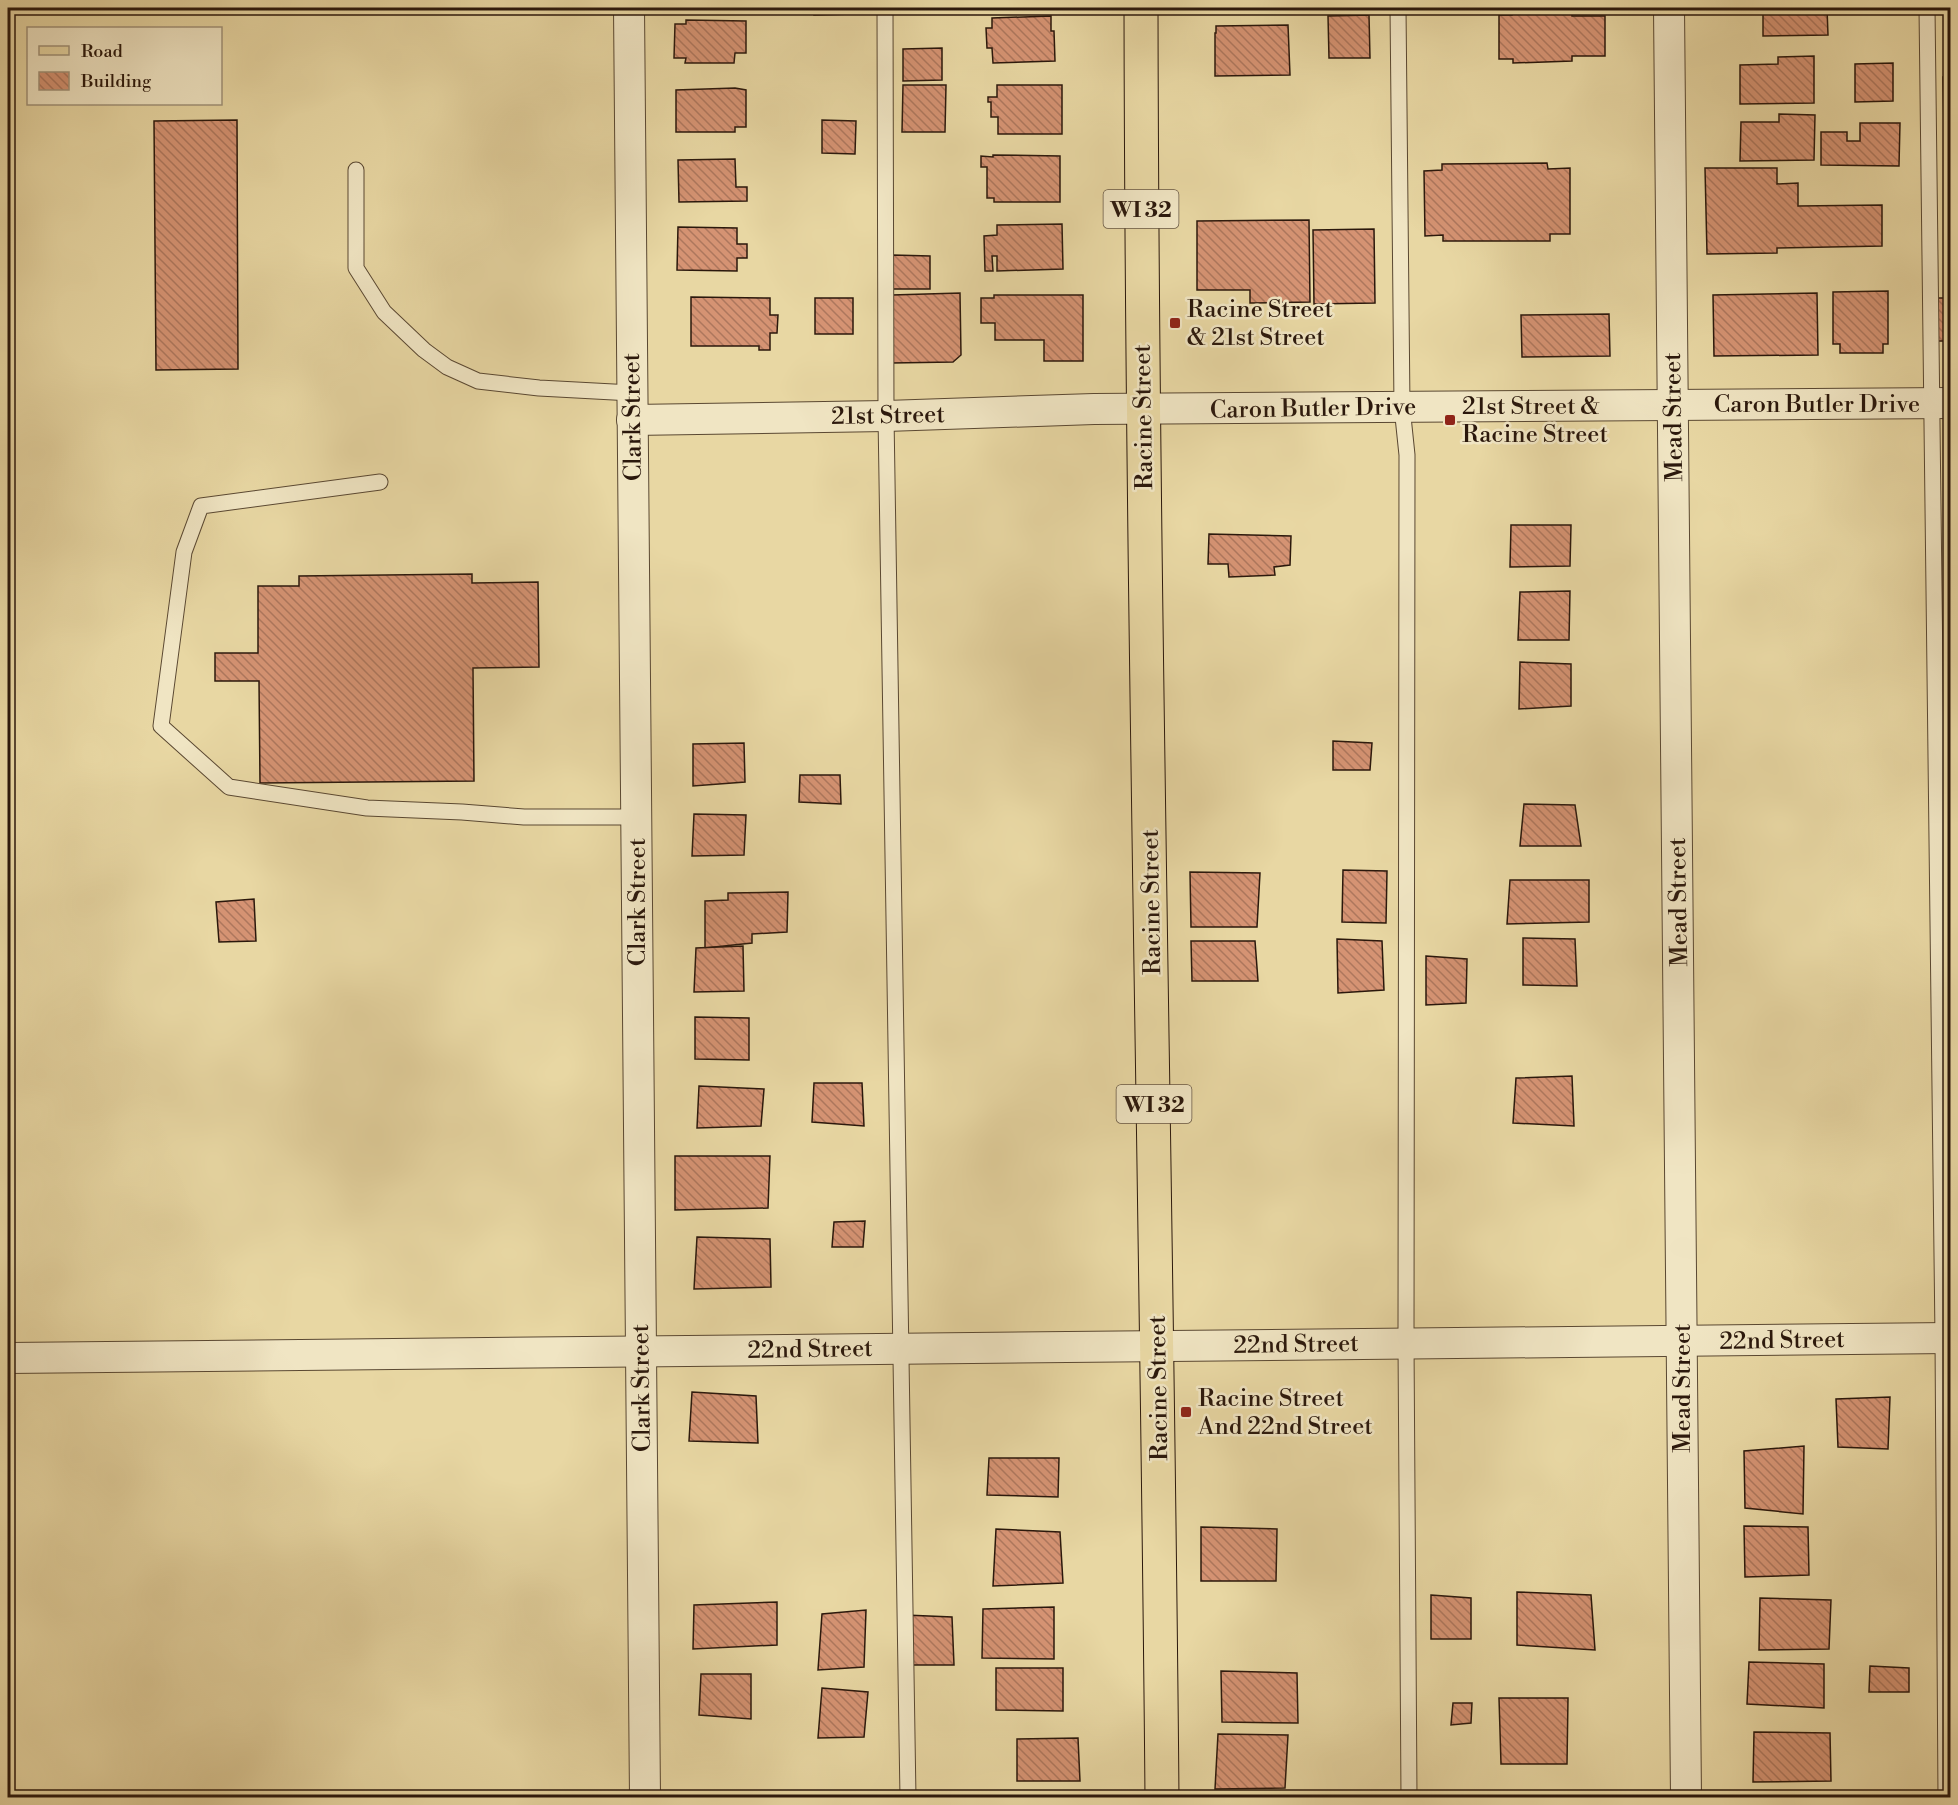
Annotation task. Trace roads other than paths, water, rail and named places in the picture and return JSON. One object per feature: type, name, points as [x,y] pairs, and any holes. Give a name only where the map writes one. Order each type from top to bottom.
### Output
[{"type":"main road","name":"Racine Street","points":[[1141,8],[1143,410],[1158,1346],[1162,1797]]},
{"type":"street","name":"Clark Street","points":[[629,8],[645,1797]]},
{"type":"street","name":"Mead Street","points":[[1669,8],[1686,1797]]},
{"type":"street","name":"Caron Butler Drive","points":[[1143,410],[1941,403]]},
{"type":"street","name":"21st Street","points":[[632,407],[886,416],[1094,409],[1143,410]]},
{"type":"street","name":"22nd Street","points":[[8,1358],[1947,1338]]},
{"type":"lane","points":[[885,8],[886,416],[908,1797]]},
{"type":"lane","points":[[1398,8],[1402,407],[1407,455],[1406,1343],[1409,1797]]},
{"type":"lane","points":[[1927,8],[1941,403],[1947,1338],[1946,1797]]},
{"type":"lane","points":[[356,170],[356,268],[384,312],[424,351],[447,368],[478,381],[539,388],[632,407]]},
{"type":"lane","points":[[380,482],[201,506],[184,552],[161,726],[229,787],[367,808],[524,817],[636,817]]},
{"type":"place","name":"Racine Street & 21st Street","points":[[1175,323]]},
{"type":"place","name":"21st Street & Racine Street","points":[[1450,420]]},
{"type":"place","name":"Racine Street And 22nd Street","points":[[1186,1412]]}]
